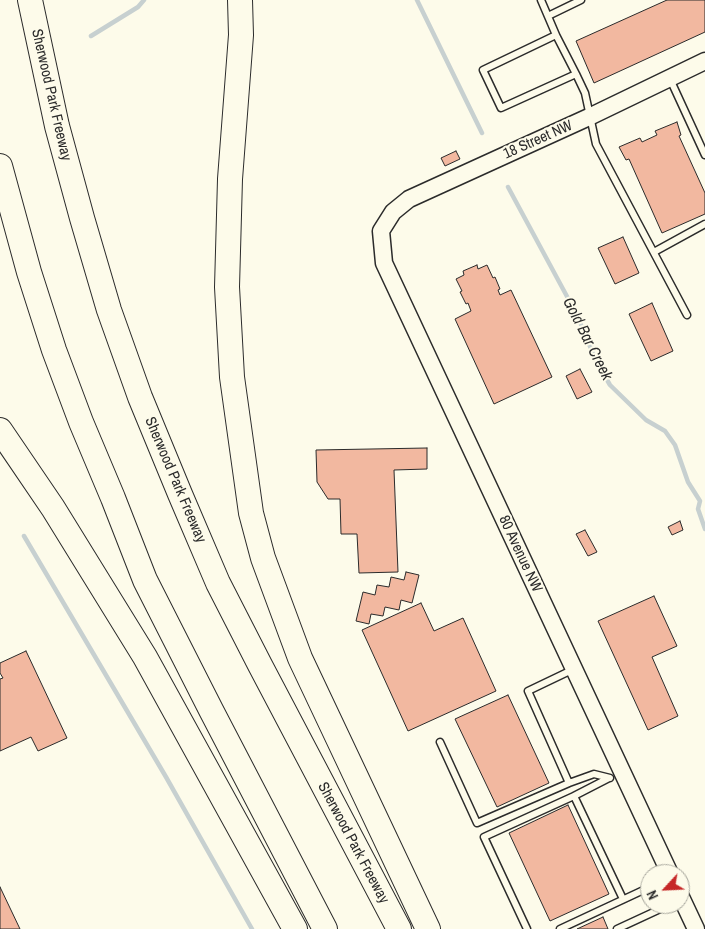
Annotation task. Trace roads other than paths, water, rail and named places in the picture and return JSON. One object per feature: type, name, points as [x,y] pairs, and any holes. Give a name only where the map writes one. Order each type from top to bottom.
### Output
[{"type":"highway","name":"Sherwood Park Freeway","points":[[30,0],[57,126],[82,218],[109,310],[140,397],[218,583],[399,929]]},
{"type":"highway","points":[[240,0],[241,35],[230,178],[227,287],[232,377],[251,513],[263,558],[300,658],[428,929]]},
{"type":"highway","points":[[0,166],[29,272],[54,350],[145,580],[215,719],[325,929]]},
{"type":"highway","points":[[0,430],[58,516],[145,657],[295,929]]},
{"type":"street","name":"18 Street NW","points":[[381,230],[393,212],[409,198],[589,117],[705,61]]},
{"type":"street","name":"80 Avenue NW","points":[[381,230],[384,263],[574,669],[616,775],[665,864]]},
{"type":"street","points":[[687,914],[696,929]]},
{"type":"lane","points":[[541,0],[585,93],[596,144],[687,315]]},
{"type":"lane","points":[[548,16],[581,0]]},
{"type":"lane","points":[[556,35],[483,70],[500,108],[576,74]]},
{"type":"lane","points":[[670,78],[705,155]]},
{"type":"lane","points":[[654,252],[705,224]]},
{"type":"lane","points":[[569,783],[528,691],[574,669]]},
{"type":"lane","points":[[440,742],[477,823],[594,774],[616,775]]},
{"type":"lane","points":[[527,929],[484,837],[616,775]]},
{"type":"lane","points":[[574,796],[623,899]]},
{"type":"lane","points":[[560,929],[640,891]]},
{"type":"lane","points":[[617,929],[648,914]]},
{"type":"waterway","points":[[91,36],[138,7],[144,0]]},
{"type":"waterway","name":"Gold Bar Creek","points":[[417,0],[482,133]]},
{"type":"waterway","name":"Gold Bar Creek","points":[[508,187],[577,315],[596,361],[610,385],[646,420],[665,431],[675,445],[688,482],[700,501],[698,509],[705,529]]},
{"type":"waterway","points":[[24,536],[166,777],[252,929]]}]
